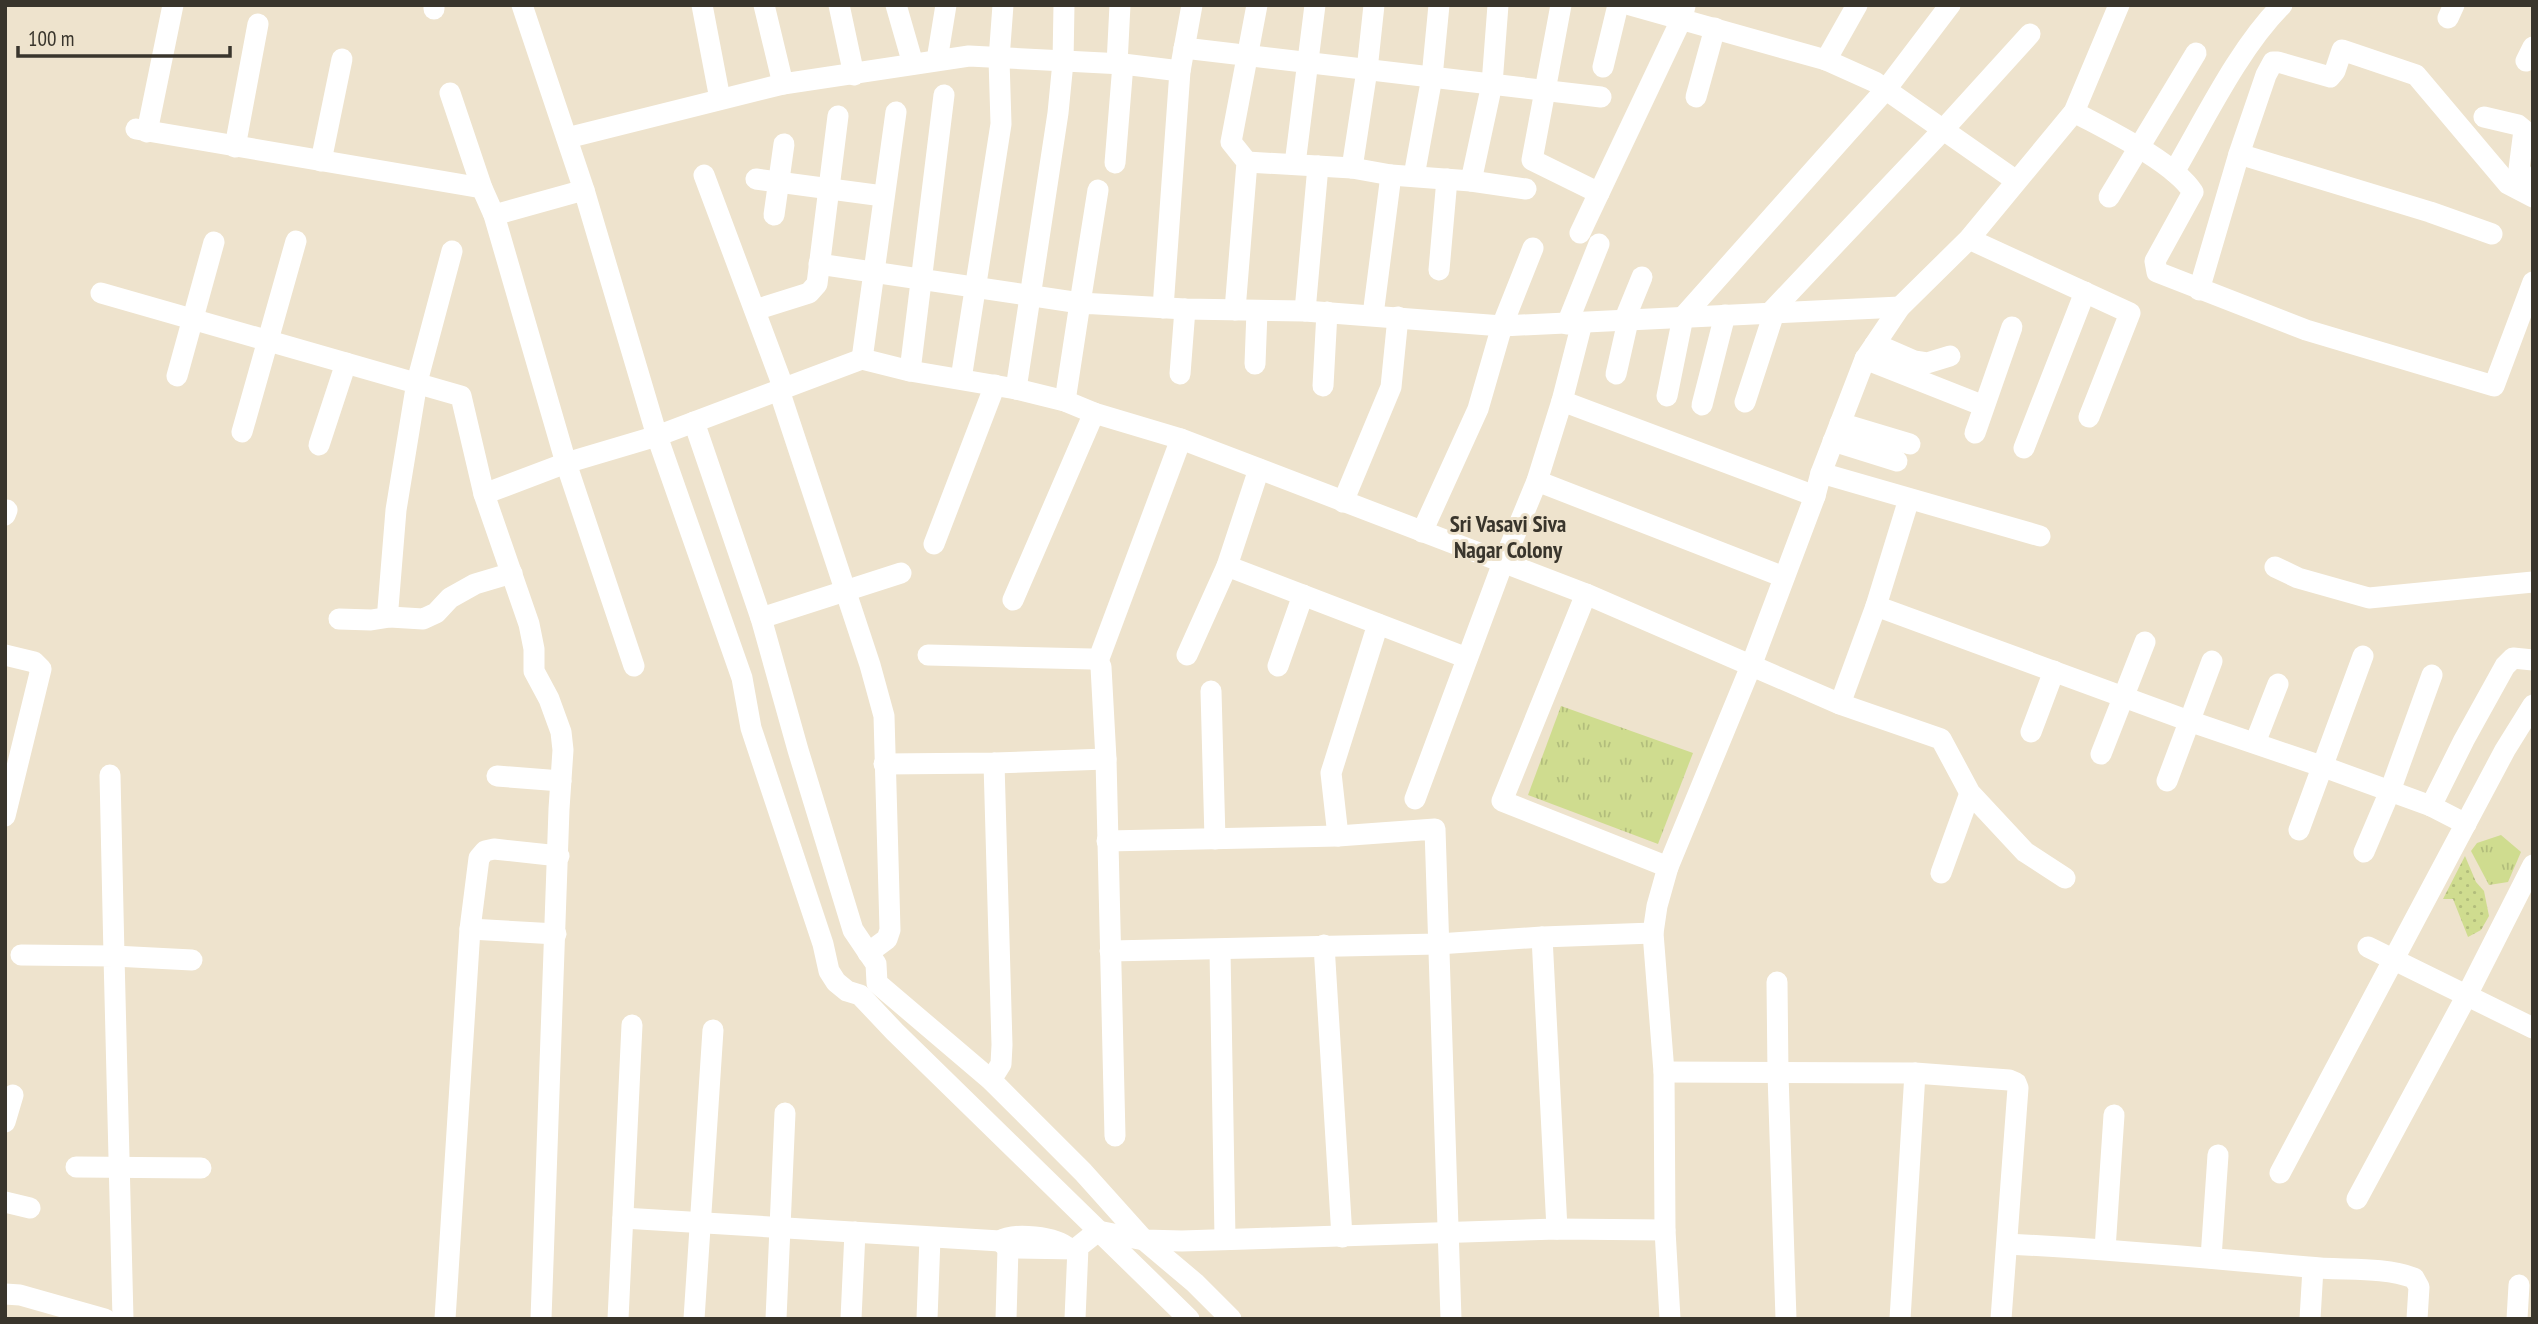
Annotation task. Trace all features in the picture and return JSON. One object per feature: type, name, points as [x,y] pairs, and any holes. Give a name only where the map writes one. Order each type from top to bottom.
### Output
[{"type":"street","points":[[173,5],[141,130],[482,188]]},
{"type":"street","points":[[522,5],[584,190],[657,436],[742,678],[751,728],[823,944],[829,971],[836,982],[860,995],[1189,1319]]},
{"type":"street","points":[[702,5],[720,99]]},
{"type":"street","points":[[764,5],[783,84]]},
{"type":"street","points":[[839,5],[854,75]]},
{"type":"street","points":[[896,5],[913,64]]},
{"type":"street","points":[[937,60],[946,5]]},
{"type":"street","points":[[961,379],[1001,124],[999,59],[1003,5]]},
{"type":"street","points":[[1016,389],[1063,62],[1064,5]]},
{"type":"street","points":[[1115,163],[1120,5]]},
{"type":"street","points":[[1163,308],[1180,71],[1192,5]]},
{"type":"street","points":[[1235,310],[1247,162],[1231,142],[1257,5]]},
{"type":"street","points":[[1295,164],[1315,5]]},
{"type":"street","points":[[1352,168],[1374,5]]},
{"type":"street","points":[[1414,176],[1432,77],[1439,5]]},
{"type":"street","points":[[1471,181],[1492,84],[1498,5]]},
{"type":"street","points":[[1561,5],[1532,160],[1599,193]]},
{"type":"street","points":[[1603,67],[1618,5]]},
{"type":"street","points":[[1630,5],[1684,12],[1715,28],[1826,60],[1887,88],[1942,131],[2015,180]]},
{"type":"street","points":[[1826,60],[1857,5]]},
{"type":"street","points":[[1667,396],[1683,317],[1887,88],[1950,5]]},
{"type":"street","points":[[2174,172],[2250,46],[2282,5]]},
{"type":"street","points":[[1670,1319],[1665,1230],[1664,1072],[1653,933],[1668,867],[1751,666],[1815,496],[1836,432],[1870,352],[1900,307],[1969,239],[2015,180],[2074,112],[2116,11]]},
{"type":"street","points":[[1415,799],[1503,563],[1537,481],[1562,401],[1599,193],[1684,12]]},
{"type":"street","points":[[235,146],[258,24]]},
{"type":"street","points":[[1696,97],[1715,28]]},
{"type":"street","points":[[1745,402],[1772,313],[2030,34]]},
{"type":"street","points":[[1184,48],[1601,97]]},
{"type":"street","points":[[2199,290],[2239,154],[2273,62],[2330,78],[2342,50],[2416,75],[2508,184],[2533,197]]},
{"type":"street","points":[[2109,197],[2196,53]]},
{"type":"street","points":[[567,138],[783,84],[969,56],[1120,64],[1180,71]]},
{"type":"street","points":[[321,161],[342,59]]},
{"type":"street","points":[[450,93],[482,188],[494,215],[566,463],[634,666]]},
{"type":"street","points":[[910,371],[944,95]]},
{"type":"street","points":[[862,359],[896,112]]},
{"type":"street","points":[[2074,112],[2139,148],[2174,172],[2193,192],[2155,261],[2155,267],[2162,276],[2306,330],[2490,386],[2497,383],[2533,282]]},
{"type":"street","points":[[755,310],[809,293],[817,285],[838,116]]},
{"type":"street","points":[[2484,117],[2518,125],[2524,130],[2519,169],[2525,177],[2533,180]]},
{"type":"street","points":[[774,215],[784,144]]},
{"type":"street","points":[[2239,154],[2430,212],[2492,234]]},
{"type":"street","points":[[1247,162],[1352,168],[1391,175],[1471,181],[1525,189]]},
{"type":"street","points":[[1305,311],[1318,166]]},
{"type":"street","points":[[704,175],[755,310],[884,716],[890,930],[887,939],[868,953]]},
{"type":"street","points":[[1373,315],[1391,175]]},
{"type":"street","points":[[756,179],[883,196]]},
{"type":"street","points":[[1439,270],[1447,179]]},
{"type":"street","points":[[494,215],[584,190]]},
{"type":"street","points":[[1065,401],[1098,190]]},
{"type":"street","points":[[1969,239],[2130,313],[2089,416]]},
{"type":"street","points":[[242,432],[296,241]]},
{"type":"street","points":[[177,376],[214,242]]},
{"type":"street","points":[[1422,532],[1478,409],[1502,326],[1533,248]]},
{"type":"street","points":[[390,617],[388,608],[396,510],[417,382],[452,251]]},
{"type":"street","points":[[818,264],[1080,303],[1185,309],[1327,312],[1502,326],[1900,307]]},
{"type":"street","points":[[1616,374],[1626,321],[1642,277]]},
{"type":"street","points":[[101,292],[461,396],[484,494],[529,624],[534,649],[534,671],[549,699],[561,732],[563,750],[541,1319]]},
{"type":"street","points":[[2024,448],[2085,292]]},
{"type":"street","points":[[1180,374],[1185,309]]},
{"type":"street","points":[[1255,364],[1257,311]]},
{"type":"street","points":[[1323,386],[1327,312]]},
{"type":"street","points":[[1702,405],[1726,315]]},
{"type":"street","points":[[1343,502],[1391,387],[1398,317]]},
{"type":"street","points":[[1975,433],[2012,327]]},
{"type":"street","points":[[1870,352],[1927,363],[1950,355]]},
{"type":"street","points":[[1870,352],[1984,406]]},
{"type":"street","points":[[484,494],[566,463],[657,436],[862,359],[910,371],[1016,389],[1065,401],[1094,413],[1181,439],[1586,594],[1840,704],[1941,739],[1970,793],[2025,852],[2065,878]]},
{"type":"street","points":[[319,445],[346,363]]},
{"type":"street","points":[[934,544],[995,385]]},
{"type":"street","points":[[1562,401],[1815,496]]},
{"type":"street","points":[[1013,600],[1094,413]]},
{"type":"street","points":[[694,422],[761,618],[853,930],[876,964],[877,983],[996,1072],[1144,1240],[1195,1283],[1231,1319]]},
{"type":"street","points":[[1836,432],[1910,444]]},
{"type":"street","points":[[1836,432],[1897,461]]},
{"type":"street","points":[[1115,1136],[1106,759],[1101,667],[1098,661],[1181,439]]},
{"type":"street","points":[[1187,655],[1227,566],[1259,469]]},
{"type":"street","points":[[1821,473],[2040,536]]},
{"type":"street","points":[[1537,481],[1784,577]]},
{"type":"street","points":[[1840,704],[1909,499]]},
{"type":"street","points":[[1227,566],[1467,658]]},
{"type":"street","points":[[2275,567],[2298,578],[2369,598],[2533,582]]},
{"type":"street","points":[[339,619],[423,619],[436,613],[450,598],[475,584],[512,573]]},
{"type":"street","points":[[761,618],[844,589],[901,573]]},
{"type":"street","points":[[1586,594],[1502,801],[1668,867]]},
{"type":"street","points":[[1278,666],[1303,595]]},
{"type":"street","points":[[1875,606],[2431,806],[2466,824]]},
{"type":"street","points":[[1338,836],[1331,772],[1378,624]]},
{"type":"street","points":[[2101,754],[2145,642]]},
{"type":"street","points":[[5,655],[34,662],[41,669],[6,812]]},
{"type":"street","points":[[928,655],[1098,661]]},
{"type":"street","points":[[2300,830],[2363,656]]},
{"type":"street","points":[[2431,806],[2463,740],[2505,666],[2513,658],[2533,660]]},
{"type":"street","points":[[2168,781],[2212,661]]},
{"type":"street","points":[[2031,732],[2054,671]]},
{"type":"street","points":[[2364,852],[2390,791],[2432,675]]},
{"type":"street","points":[[2255,743],[2277,684]]},
{"type":"street","points":[[1211,691],[1215,839]]},
{"type":"street","points":[[2280,1173],[2505,750],[2533,705]]},
{"type":"street","points":[[884,764],[1106,759]]},
{"type":"street","points":[[994,763],[1002,1045],[996,1072]]},
{"type":"street","points":[[110,775],[123,1319]]},
{"type":"street","points":[[496,776],[561,781]]},
{"type":"street","points":[[1941,873],[1970,793]]},
{"type":"street","points":[[1107,841],[1338,836],[1435,829],[1451,1319]]},
{"type":"street","points":[[445,1319],[470,929],[479,858],[485,851],[494,849],[559,856]]},
{"type":"street","points":[[2357,1199],[2466,997],[2533,865]]},
{"type":"street","points":[[470,929],[556,934]]},
{"type":"street","points":[[823,944],[853,930]]},
{"type":"street","points":[[1110,951],[1438,944],[1653,933]]},
{"type":"street","points":[[1542,937],[1557,1229]]},
{"type":"street","points":[[1324,945],[1342,1237]]},
{"type":"street","points":[[2368,947],[2533,1028]]},
{"type":"street","points":[[1220,950],[1225,1238]]},
{"type":"street","points":[[21,955],[192,960]]},
{"type":"street","points":[[1777,982],[1786,1319]]},
{"type":"street","points":[[871,1007],[887,992]]},
{"type":"street","points":[[618,1319],[632,1026]]},
{"type":"street","points":[[694,1319],[713,1030]]},
{"type":"street","points":[[1664,1072],[1915,1073],[2009,1080],[2016,1083],[2018,1088],[2001,1319]]},
{"type":"street","points":[[1900,1319],[1915,1073]]},
{"type":"street","points":[[5,1122],[13,1095]]},
{"type":"street","points":[[776,1319],[785,1113]]},
{"type":"street","points":[[2105,1249],[2114,1115]]},
{"type":"street","points":[[2211,1258],[2218,1155]]},
{"type":"street","points":[[76,1167],[201,1168]]},
{"type":"street","points":[[5,1202],[30,1208]]},
{"type":"street","points":[[623,1217],[1004,1244]]},
{"type":"street","points":[[1072,1249],[1098,1231],[1144,1240],[1182,1241],[1557,1229],[1665,1230]]},
{"type":"street","points":[[850,1319],[855,1232]]},
{"type":"street","points":[[1006,1319],[1004,1244],[1008,1236],[1060,1241],[1072,1249]]},
{"type":"street","points":[[927,1319],[930,1238]]},
{"type":"street","points":[[2007,1244],[2105,1249],[2313,1268],[2400,1272],[2414,1278],[2419,1287],[2417,1319]]},
{"type":"street","points":[[1072,1249],[1075,1319]]},
{"type":"street","points":[[2310,1319],[2313,1268]]},
{"type":"street","points":[[2517,1319],[2519,1285]]},
{"type":"street","points":[[5,1294],[20,1295],[105,1319]]},
{"type":"green space","points":[[1561,706],[1693,753],[1658,844],[1528,795]]},
{"type":"green space","points":[[2501,835],[2521,852],[2508,882],[2489,885],[2471,851],[2477,843]]},
{"type":"green space","points":[[2465,856],[2476,882],[2484,891],[2489,916],[2481,930],[2468,937],[2453,899],[2443,899]]},
{"type":"district","name":"Sri Vasavi Siva Nagar Colony","points":[[1508,537]]}]
